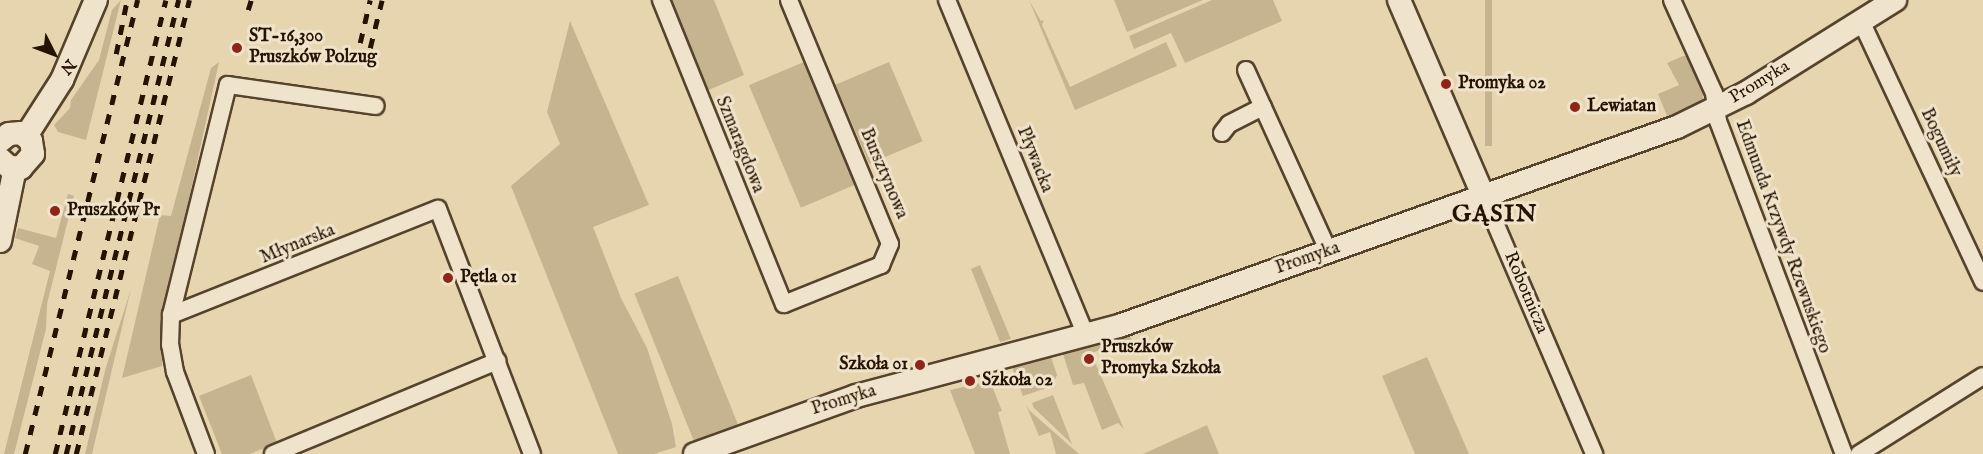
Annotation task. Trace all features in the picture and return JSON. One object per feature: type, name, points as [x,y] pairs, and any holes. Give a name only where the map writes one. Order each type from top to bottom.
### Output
[{"type":"street","points":[[26,136],[66,73],[96,0]]},
{"type":"street","name":"Szmaragdowa","points":[[661,0],[784,304]]},
{"type":"street","name":"Bursztynowa","points":[[784,304],[881,265],[890,244],[789,0]]},
{"type":"street","name":"Pływacka","points":[[947,0],[1086,335]]},
{"type":"street","name":"Robotnicza","points":[[1399,0],[1594,454]]},
{"type":"street","name":"Edmunda Krzywdy Rzewuskiego","points":[[1672,0],[1714,93],[1717,109],[1844,454]]},
{"type":"street","name":"Promyka","points":[[695,454],[856,396],[1086,335],[1329,252],[1677,127],[1717,109],[1895,0]]},
{"type":"street","name":"Bogumiły","points":[[1861,21],[1983,282]]},
{"type":"street","points":[[1246,70],[1329,252]]},
{"type":"street","points":[[206,454],[175,372],[171,315],[228,85],[376,106]]},
{"type":"street","points":[[1222,133],[1229,124],[1263,107]]},
{"type":"street","points":[[0,141],[9,134],[26,136]]},
{"type":"street","points":[[0,241],[7,164],[31,160],[33,147],[26,136]]},
{"type":"street","name":"Młynarska","points":[[171,315],[438,209],[497,361]]},
{"type":"street","points":[[273,454],[497,361],[532,454]]},
{"type":"street","points":[[1859,454],[1983,376]]},
{"type":"shaded area","points":[[121,0],[86,140],[58,132],[54,125],[70,108],[71,100],[99,60],[112,10]]},
{"type":"shaded area","points":[[667,0],[714,0],[744,75],[704,92]]},
{"type":"shaded area","points":[[1029,0],[1041,21],[1044,20],[1042,25],[1070,87],[1166,42],[1177,66],[1075,110]]},
{"type":"shaded area","points":[[1114,0],[1203,0],[1127,32]]},
{"type":"shaded area","points":[[1212,0],[1273,0],[1282,21],[1185,63],[1171,33],[1134,49],[1129,36]]},
{"type":"shaded area","points":[[1485,0],[1492,0],[1492,146],[1485,146]]},
{"type":"shaded area","points":[[570,21],[649,205],[593,227],[621,298],[647,348],[672,424],[676,447],[654,454],[618,454],[511,186],[560,144],[547,112]]},
{"type":"shaded area","points":[[1683,56],[1689,56],[1703,88],[1703,99],[1668,118],[1658,94],[1679,85],[1667,63]]},
{"type":"shaded area","points":[[806,61],[858,183],[801,208],[749,85]]},
{"type":"shaded area","points":[[219,62],[167,299],[162,366],[122,378],[160,215],[171,216],[211,68]]},
{"type":"shaded area","points":[[889,62],[923,141],[869,164],[836,85]]},
{"type":"shaded area","points":[[68,194],[74,196],[47,304],[46,329],[14,454],[4,454],[50,271],[32,264],[39,246],[15,238],[18,228],[56,238]]},
{"type":"shaded area","points":[[980,265],[1011,339],[1000,342],[971,269]]},
{"type":"shaded area","points":[[678,276],[738,425],[695,443],[634,294]]},
{"type":"shaded area","points":[[131,289],[92,454],[85,454],[106,367]]},
{"type":"shaded area","points":[[1129,335],[1132,340],[1091,353],[1124,429],[1118,423],[1102,430],[1084,383],[1073,385],[1063,354]]},
{"type":"shaded area","points":[[1051,357],[1057,375],[1052,386],[1023,396],[1012,367]]},
{"type":"shaded area","points":[[1427,357],[1469,454],[1415,454],[1382,376]]},
{"type":"shaded area","points":[[251,375],[277,443],[250,454],[222,454],[199,396]]},
{"type":"shaded area","points":[[990,381],[1002,411],[998,412],[1010,454],[975,454],[950,390]]},
{"type":"shaded area","points":[[1053,395],[1072,444],[1034,408],[1032,403]]},
{"type":"shaded area","points":[[1026,405],[1079,454],[1056,454],[1050,432],[1039,436]]},
{"type":"shaded area","points":[[1207,425],[1219,454],[1143,454]]},
{"type":"railway","points":[[116,54],[127,0]]},
{"type":"railway","points":[[25,454],[137,0]]},
{"type":"railway","points":[[55,454],[166,0]]},
{"type":"railway","points":[[66,454],[178,0]]},
{"type":"railway","points":[[76,454],[189,0]]},
{"type":"railway","points":[[248,10],[251,0]]},
{"type":"railway","points":[[360,43],[370,0]]},
{"type":"railway","points":[[370,48],[382,0]]},
{"type":"place","name":"ST-16,300 Pruszków Polzug","points":[[237,48]]},
{"type":"place","name":"Promyka 02","points":[[1446,84]]},
{"type":"place","name":"Lewiatan","points":[[1575,107]]},
{"type":"place","name":"Pruszków Pr","points":[[55,211]]},
{"type":"place","name":"Pętla 01","points":[[448,278]]},
{"type":"place","name":"Pruszków Promyka Szkoła","points":[[1089,359]]},
{"type":"place","name":"Szkoła 01","points":[[920,365]]},
{"type":"place","name":"Szkoła 02","points":[[970,381]]},
{"type":"district","name":"GĄSIN","points":[[1495,215]]}]
